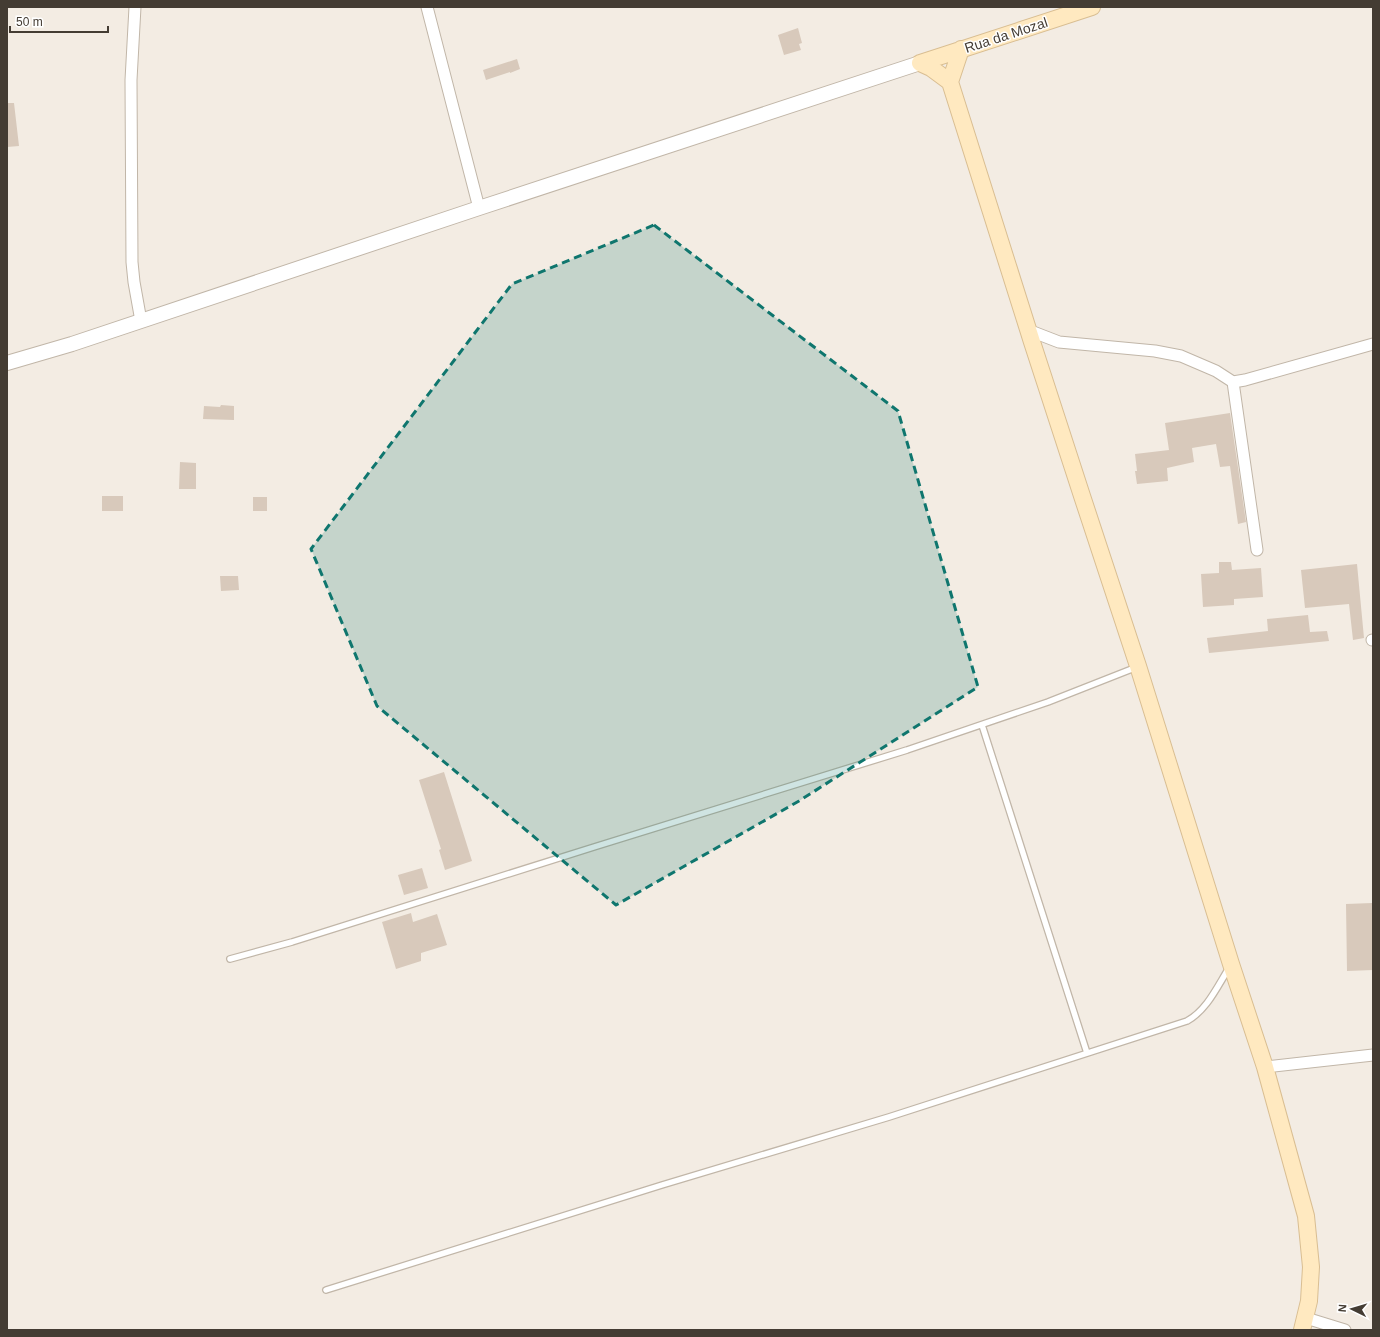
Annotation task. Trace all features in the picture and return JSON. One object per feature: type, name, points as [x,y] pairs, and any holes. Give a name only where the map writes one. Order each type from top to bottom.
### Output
[{"type":"main road","name":"Rua da Mozal","points":[[920,63],[1092,7]]},
{"type":"main road","points":[[961,49],[950,82],[1082,499],[1138,666],[1231,964],[1265,1067],[1306,1216],[1311,1267],[1309,1301],[1304,1324]]},
{"type":"main road","points":[[920,63],[931,68],[950,82]]},
{"type":"street","points":[[135,7],[131,80],[132,262],[141,321]]},
{"type":"street","points":[[427,7],[479,208]]},
{"type":"street","points":[[7,363],[72,344],[920,63]]},
{"type":"street","points":[[1028,330],[1059,342],[1155,351],[1181,356],[1211,369],[1233,382],[1245,380],[1373,344]]},
{"type":"street","points":[[1233,382],[1257,550]]},
{"type":"street","points":[[1265,1067],[1373,1055]]},
{"type":"street","points":[[1304,1324],[1345,1330]]},
{"type":"lane","points":[[230,960],[907,750],[1048,702],[1138,666]]},
{"type":"lane","points":[[982,725],[1087,1053]]},
{"type":"lane","points":[[326,1290],[662,1185],[896,1115],[1187,1021],[1196,1016],[1204,1007],[1231,964]]},
{"type":"highlighted area","points":[[654,225],[898,411],[978,687],[799,801],[616,905],[377,706],[311,549],[512,284]]},
{"type":"building","points":[[798,28],[802,43],[799,44],[801,50],[784,55],[778,35]]},
{"type":"building","points":[[517,59],[520,69],[486,80],[483,70]]},
{"type":"building","points":[[7,103],[14,103],[19,146],[7,147]]},
{"type":"building","points":[[221,405],[234,406],[234,420],[203,419],[204,406],[220,407]]},
{"type":"building","points":[[1230,413],[1246,522],[1238,524],[1230,466],[1220,467],[1216,444],[1192,448],[1194,462],[1167,468],[1168,481],[1137,484],[1135,454],[1169,450],[1165,423]]},
{"type":"building","points":[[180,462],[196,463],[196,489],[179,489]]},
{"type":"building","points":[[102,496],[123,496],[123,511],[102,511]]},
{"type":"building","points":[[253,497],[267,497],[267,511],[253,511]]},
{"type":"building","points":[[1219,562],[1231,562],[1232,570],[1261,568],[1263,597],[1234,599],[1234,605],[1203,607],[1201,574],[1219,573]]},
{"type":"building","points":[[1357,564],[1364,638],[1353,640],[1349,604],[1305,608],[1301,570]]},
{"type":"building","points":[[220,576],[238,576],[239,590],[221,591]]},
{"type":"building","points":[[1308,615],[1310,632],[1327,631],[1329,641],[1209,653],[1207,638],[1268,631],[1267,619]]},
{"type":"building","points":[[444,772],[472,861],[445,870],[439,850],[441,849],[419,780]]},
{"type":"building","points":[[422,868],[428,888],[404,895],[398,875]]},
{"type":"building","points":[[1372,903],[1373,970],[1347,971],[1346,904]]},
{"type":"building","points":[[411,913],[413,922],[437,914],[447,945],[421,953],[421,961],[396,969],[382,922]]}]
